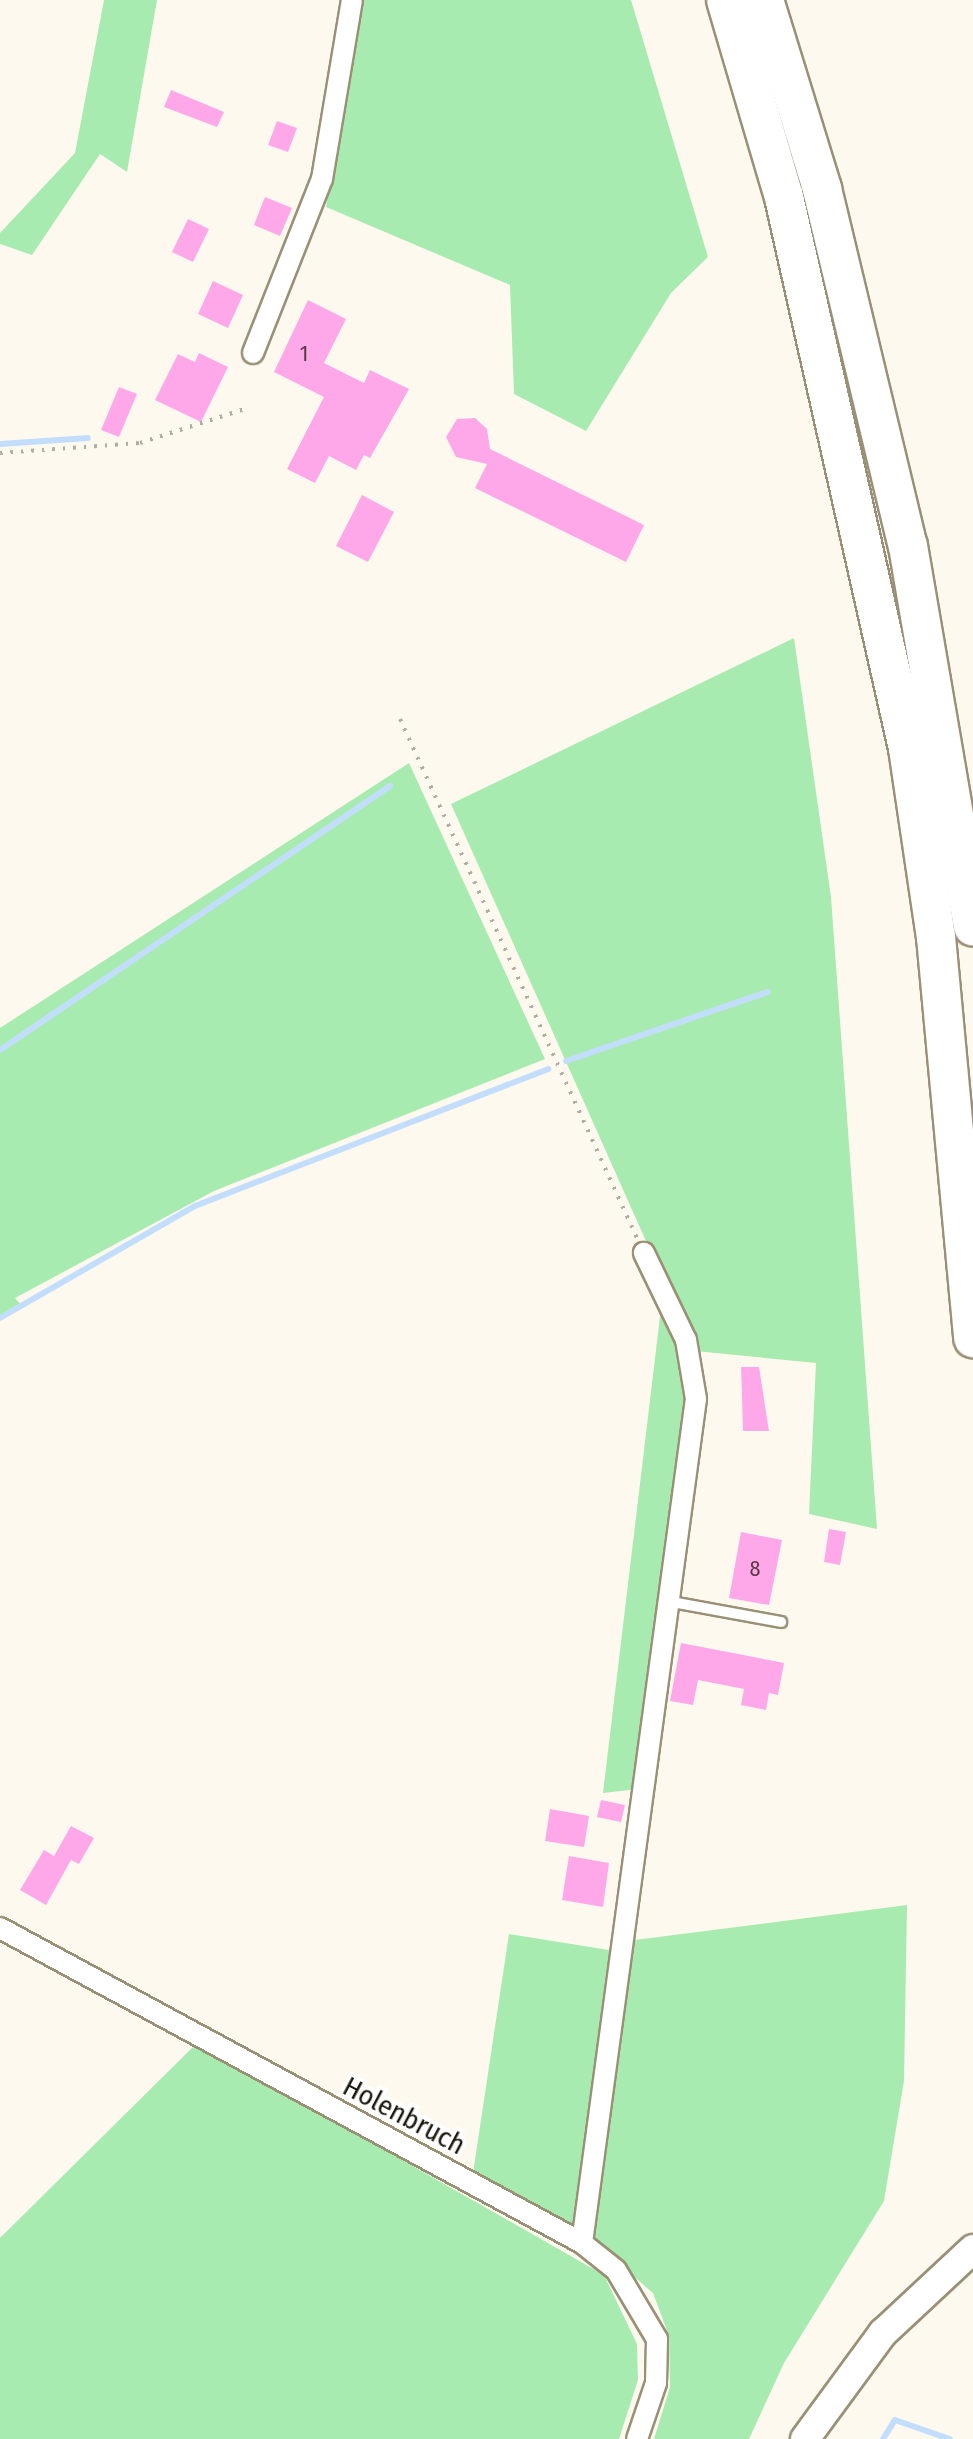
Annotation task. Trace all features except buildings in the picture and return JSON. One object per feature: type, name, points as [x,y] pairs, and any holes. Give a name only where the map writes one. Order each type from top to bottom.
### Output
[{"type":"highway","points":[[726,0],[794,234],[908,748],[936,937],[973,1338]]},
{"type":"highway","points":[[764,0],[822,189],[908,546],[973,926]]},
{"type":"street","points":[[254,354],[322,179],[352,0]]},
{"type":"street","points":[[582,2243],[672,1602],[696,1399],[686,1340],[644,1253]]},
{"type":"street","name":"Holenbruch","points":[[0,1928],[582,2243],[616,2270],[657,2338],[656,2383],[637,2439]]},
{"type":"street","points":[[806,2439],[856,2364],[934,2282],[973,2249]]},
{"type":"lane","points":[[672,1602],[780,1622]]},
{"type":"path","points":[[0,454],[140,443],[248,408]]},
{"type":"path","points":[[400,719],[644,1253]]},
{"type":"green space","points":[[104,0],[157,0],[127,172],[100,154],[32,255],[0,244],[0,233],[75,153]]},
{"type":"green space","points":[[361,0],[631,0],[708,257],[671,293],[586,431],[514,394],[510,285],[326,207]]},
{"type":"green space","points":[[794,638],[831,897],[877,1529],[809,1514],[816,1363],[695,1351],[451,804]]},
{"type":"green space","points":[[409,763],[545,1059],[214,1191],[15,1298],[21,1305],[0,1317],[0,1028]]},
{"type":"green space","points":[[661,1308],[681,1343],[690,1400],[639,1789],[603,1793]]},
{"type":"green space","points":[[907,1905],[904,2081],[884,2201],[784,2363],[749,2439],[654,2439],[670,2387],[669,2336],[653,2293],[587,2236],[627,1941]]},
{"type":"green space","points":[[509,1934],[615,1951],[577,2230],[473,2173]]},
{"type":"green space","points":[[197,2043],[604,2275],[637,2344],[638,2380],[619,2439],[0,2439],[0,2238]]},
{"type":"waterway","points":[[0,444],[88,438]]},
{"type":"waterway","points":[[0,1050],[390,786]]},
{"type":"waterway","points":[[566,1061],[767,992]]},
{"type":"waterway","points":[[0,1318],[195,1206],[548,1069]]},
{"type":"waterway","points":[[883,2439],[895,2420],[950,2439]]}]
